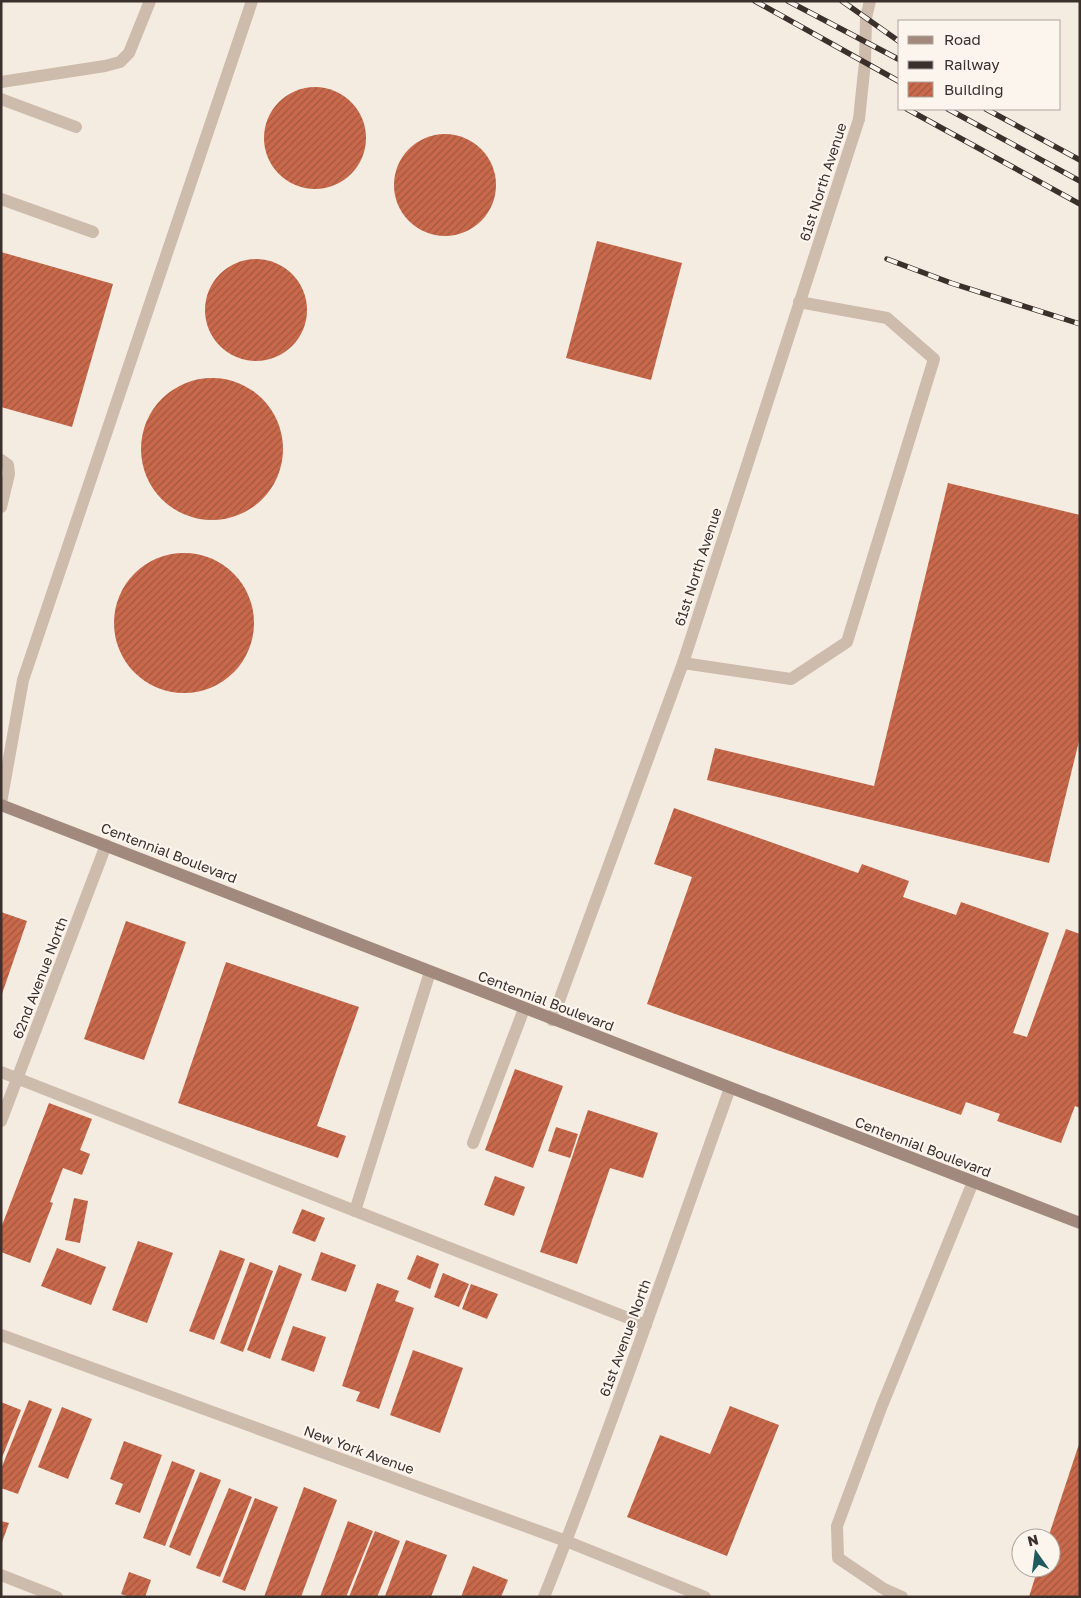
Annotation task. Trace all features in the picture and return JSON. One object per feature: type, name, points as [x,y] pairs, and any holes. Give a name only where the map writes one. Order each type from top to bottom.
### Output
[{"type":"main road","name":"Centennial Boulevard","points":[[1,804],[552,1020],[1080,1223]]},
{"type":"street","points":[[1,82],[120,62],[128,53],[150,1]]},
{"type":"street","points":[[1,804],[22,680],[252,1]]},
{"type":"street","name":"61st North Avenue","points":[[552,1020],[683,663],[859,119],[865,62],[866,18],[870,1]]},
{"type":"street","points":[[1,99],[76,127]]},
{"type":"street","points":[[1,199],[93,232]]},
{"type":"street","points":[[683,663],[791,679],[847,642],[934,359],[886,318],[800,302]]},
{"type":"street","points":[[1,460],[8,465],[10,474],[1,507]]},
{"type":"street","name":"62nd Avenue North","points":[[1,1121],[106,845]]},
{"type":"street","points":[[355,1211],[430,972]]},
{"type":"street","points":[[473,1143],[524,1008]]},
{"type":"street","points":[[1,1072],[646,1325]]},
{"type":"street","name":"61st Avenue North","points":[[544,1597],[646,1325],[730,1088]]},
{"type":"street","points":[[902,1597],[884,1589],[838,1558],[837,1526],[881,1408],[973,1182]]},
{"type":"street","name":"New York Avenue","points":[[1,1336],[566,1541],[705,1597]]},
{"type":"street","points":[[1,1575],[57,1597]]},
{"type":"building","points":[[315,87],[335,91],[351,102],[362,118],[366,138],[362,158],[351,174],[335,185],[315,189],[295,185],[279,174],[268,158],[264,138],[268,118],[279,102],[295,91]]},
{"type":"building","points":[[445,134],[465,138],[481,149],[492,165],[496,185],[492,205],[481,221],[465,232],[445,236],[425,232],[409,221],[398,205],[394,185],[398,165],[409,149],[425,138]]},
{"type":"building","points":[[597,241],[682,263],[651,380],[566,358]]},
{"type":"building","points":[[1,252],[113,284],[72,427],[1,407]]},
{"type":"building","points":[[256,259],[276,263],[292,274],[303,290],[307,310],[303,330],[292,346],[276,357],[256,361],[236,357],[220,346],[209,330],[205,310],[209,290],[220,274],[236,263]]},
{"type":"building","points":[[212,378],[239,384],[251,390],[262,399],[271,410],[277,422],[283,449],[277,476],[271,488],[262,499],[251,508],[239,514],[212,520],[185,514],[173,508],[162,499],[153,488],[147,476],[141,449],[147,422],[153,410],[162,399],[173,390],[185,384]]},
{"type":"building","points":[[948,483],[1080,515],[1080,737],[1049,863],[707,780],[715,748],[874,786]]},
{"type":"building","points":[[184,553],[198,554],[211,558],[234,573],[249,596],[253,609],[253,637],[249,650],[234,673],[211,688],[198,692],[184,693],[170,692],[157,688],[134,673],[119,650],[115,637],[114,623],[115,609],[119,596],[134,573],[157,558],[170,554]]},
{"type":"building","points":[[674,808],[858,873],[862,864],[909,881],[903,897],[956,915],[961,902],[1049,933],[1013,1033],[1027,1037],[1066,929],[1080,934],[1080,1108],[1075,1106],[1061,1143],[997,1121],[1000,1114],[966,1102],[961,1115],[647,1004],[692,877],[654,864]]},
{"type":"building","points":[[1,912],[27,921],[2,994],[1,994]]},
{"type":"building","points":[[126,921],[186,942],[144,1060],[84,1039]]},
{"type":"building","points":[[226,962],[359,1007],[317,1126],[346,1136],[338,1158],[178,1103]]},
{"type":"building","points":[[515,1069],[563,1086],[533,1168],[485,1150]]},
{"type":"building","points":[[49,1103],[92,1119],[80,1150],[90,1154],[82,1175],[63,1168],[50,1202],[53,1203],[30,1263],[1,1252],[1,1228]]},
{"type":"building","points":[[588,1110],[658,1133],[643,1178],[610,1168],[577,1264],[540,1252]]},
{"type":"building","points":[[556,1127],[578,1134],[570,1158],[548,1151]]},
{"type":"building","points":[[495,1176],[525,1187],[514,1216],[484,1205]]},
{"type":"building","points":[[74,1198],[88,1201],[80,1243],[65,1240]]},
{"type":"building","points":[[302,1209],[325,1218],[315,1242],[292,1233]]},
{"type":"building","points":[[138,1241],[173,1253],[147,1323],[112,1310]]},
{"type":"building","points":[[57,1248],[106,1267],[91,1305],[41,1286]]},
{"type":"building","points":[[220,1250],[245,1259],[214,1340],[189,1331]]},
{"type":"building","points":[[321,1252],[356,1265],[346,1292],[311,1280]]},
{"type":"building","points":[[417,1255],[439,1264],[430,1289],[407,1279]]},
{"type":"building","points":[[250,1262],[273,1271],[243,1352],[220,1343]]},
{"type":"building","points":[[279,1265],[302,1274],[270,1359],[247,1350]]},
{"type":"building","points":[[443,1273],[469,1284],[459,1307],[434,1297]]},
{"type":"building","points":[[377,1283],[399,1291],[395,1301],[414,1308],[379,1409],[356,1401],[360,1392],[342,1386]]},
{"type":"building","points":[[471,1284],[498,1294],[487,1319],[462,1309]]},
{"type":"building","points":[[293,1326],[326,1337],[314,1372],[281,1360]]},
{"type":"building","points":[[413,1350],[463,1368],[440,1433],[390,1415]]},
{"type":"building","points":[[29,1400],[52,1409],[18,1494],[1,1488],[1,1469]]},
{"type":"building","points":[[1,1402],[21,1410],[1,1460]]},
{"type":"building","points":[[730,1406],[779,1425],[727,1556],[627,1517],[660,1435],[710,1454]]},
{"type":"building","points":[[62,1407],[92,1419],[68,1479],[38,1467]]},
{"type":"building","points":[[124,1441],[162,1455],[140,1513],[115,1504],[123,1484],[110,1479]]},
{"type":"building","points":[[1080,1441],[1080,1597],[1029,1597],[1035,1578],[1061,1578],[1061,1528],[1051,1528]]},
{"type":"building","points":[[172,1461],[195,1470],[165,1546],[143,1538]]},
{"type":"building","points":[[200,1472],[221,1480],[190,1556],[169,1547]]},
{"type":"building","points":[[304,1487],[337,1500],[301,1597],[264,1597]]},
{"type":"building","points":[[229,1488],[252,1497],[220,1577],[196,1568]]},
{"type":"building","points":[[255,1498],[278,1507],[245,1591],[222,1582]]},
{"type":"building","points":[[1,1521],[9,1523],[1,1545]]},
{"type":"building","points":[[348,1521],[373,1531],[346,1597],[320,1597]]},
{"type":"building","points":[[375,1531],[400,1541],[377,1597],[349,1597]]},
{"type":"building","points":[[406,1540],[447,1555],[431,1597],[385,1596]]},
{"type":"building","points":[[473,1566],[508,1580],[501,1597],[461,1597]]},
{"type":"building","points":[[129,1572],[151,1580],[145,1597],[130,1597],[121,1594]]},
{"type":"railway","points":[[755,1],[898,81]]},
{"type":"railway","points":[[788,1],[898,59]]},
{"type":"railway","points":[[842,1],[898,41]]},
{"type":"railway","points":[[909,110],[1080,204]]},
{"type":"railway","points":[[950,110],[1080,181]]},
{"type":"railway","points":[[988,110],[1080,160]]},
{"type":"railway","points":[[887,259],[951,283],[1080,324]]}]
